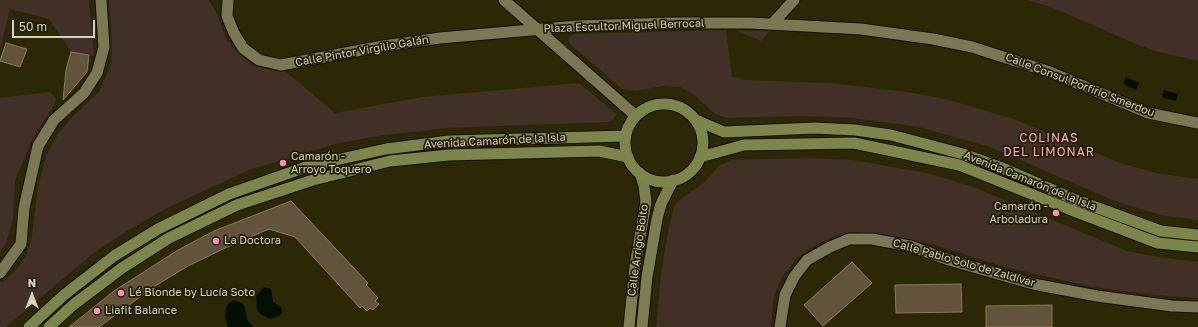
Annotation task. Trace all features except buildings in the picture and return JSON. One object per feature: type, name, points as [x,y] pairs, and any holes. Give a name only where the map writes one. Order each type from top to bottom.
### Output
[{"type":"main road","points":[[660,104],[674,105],[686,110],[696,120],[701,131],[703,144],[700,157],[694,167],[685,175],[673,180],[656,180],[640,173],[633,166],[625,147],[629,125],[636,116],[647,108],[660,104]]},
{"type":"main road","name":"Avenida Camarón de la Isla","points":[[696,120],[724,132],[815,128],[855,130],[891,135],[963,154],[1007,170],[1076,200],[1161,231],[1198,235]]},
{"type":"main road","name":"Avenida Camarón de la Isla","points":[[29,327],[64,296],[114,256],[158,229],[229,194],[309,166],[386,149],[449,141],[626,136]]},
{"type":"main road","name":"Avenida Camarón de la Isla","points":[[700,157],[744,145],[815,143],[854,144],[906,153],[960,165],[1076,212],[1158,243],[1198,248]]},
{"type":"main road","name":"Avenida Camarón de la Isla","points":[[49,327],[73,305],[122,268],[169,238],[237,205],[313,180],[390,161],[449,155],[599,151],[628,157]]},
{"type":"main road","name":"Calle Arrigo Boito","points":[[629,327],[635,266],[646,202],[644,186],[640,173]]},
{"type":"main road","name":"Calle Arrigo Boito","points":[[642,327],[647,277],[657,219],[661,204],[673,180]]},
{"type":"street","points":[[0,273],[21,244],[24,208],[38,146],[54,120],[84,93],[97,73],[104,47],[101,0]]},
{"type":"street","name":"Calle Pintor Virgilio Galán","points":[[228,0],[227,16],[234,33],[243,48],[259,60],[282,64],[383,46],[536,28]]},
{"type":"street","points":[[504,0],[536,28]]},
{"type":"street","points":[[772,24],[794,0]]},
{"type":"street","name":"Plaza Escultor Miguel Berrocal","points":[[536,28],[669,23],[772,24]]},
{"type":"street","name":"Calle Consul Porfirio Smerdou","points":[[772,24],[861,29],[898,33],[972,47],[1050,72],[1148,113],[1198,123]]},
{"type":"street","name":"Plaza Escultor Miguel Berrocal","points":[[536,28],[636,116]]},
{"type":"street","name":"Calle Pablo Solo de Zaldívar","points":[[780,327],[785,295],[794,277],[806,260],[849,239],[872,239],[910,246],[949,260],[1033,284],[1097,296],[1172,306],[1198,307]]},
{"type":"shaded area","points":[[0,0],[89,0],[94,56],[71,52],[49,19],[10,9],[0,49]]},
{"type":"shaded area","points":[[109,0],[209,0],[216,12],[227,40],[240,55],[252,65],[270,70],[285,71],[335,113],[422,97],[579,83],[616,114],[613,120],[608,122],[447,128],[384,135],[339,143],[249,170],[165,209],[127,231],[91,255],[6,327],[0,327],[0,282],[3,282],[16,270],[27,254],[32,235],[38,186],[46,156],[58,134],[72,117],[99,92],[111,65],[112,44]]},
{"type":"shaded area","points":[[1027,0],[1198,0],[1198,61],[1159,52],[1138,45],[1051,7]]},
{"type":"shaded area","points":[[726,30],[732,77],[747,80],[832,83],[907,92],[942,98],[1014,119],[1123,164],[1161,174],[1198,179],[1198,220],[1161,215],[1115,201],[990,147],[919,127],[852,118],[804,116],[727,118],[715,114],[693,94],[680,87],[663,86],[635,91],[622,89],[570,44],[568,38],[574,34]]},
{"type":"shaded area","points":[[736,31],[770,31],[761,41]]},
{"type":"shaded area","points":[[1126,77],[1139,83],[1136,90],[1123,84]]},
{"type":"shaded area","points":[[1164,90],[1178,94],[1176,101],[1162,97]]},
{"type":"shaded area","points":[[50,92],[56,98],[55,103],[31,142],[15,181],[13,219],[6,243],[0,252],[0,98]]},
{"type":"shaded area","points":[[807,158],[853,160],[927,173],[976,188],[1127,251],[1198,262],[1198,298],[1155,295],[1092,287],[1001,266],[932,244],[892,236],[852,232],[833,237],[812,247],[796,259],[783,276],[774,295],[771,327],[656,327],[661,275],[668,232],[674,207],[679,200],[705,182],[720,165],[732,160]]},
{"type":"shaded area","points":[[264,287],[271,289],[273,302],[281,307],[282,313],[279,316],[270,319],[260,314],[257,310],[256,296]]},
{"type":"shaded area","points":[[233,300],[242,303],[245,307],[247,319],[253,327],[228,327],[225,315],[226,309],[227,305]]},
{"type":"place","name":"Camarón - Arroyo Toquero","points":[[283,163]]},
{"type":"place","name":"Camarón - Arboladura","points":[[1056,213]]},
{"type":"place","name":"La Doctora","points":[[216,241]]},
{"type":"place","name":"Lé Blonde by Lucía Soto","points":[[121,293]]},
{"type":"place","name":"Liafit Balance","points":[[97,311]]},
{"type":"district","name":"COLINAS DEL LIMONAR","points":[[1049,145]]}]
